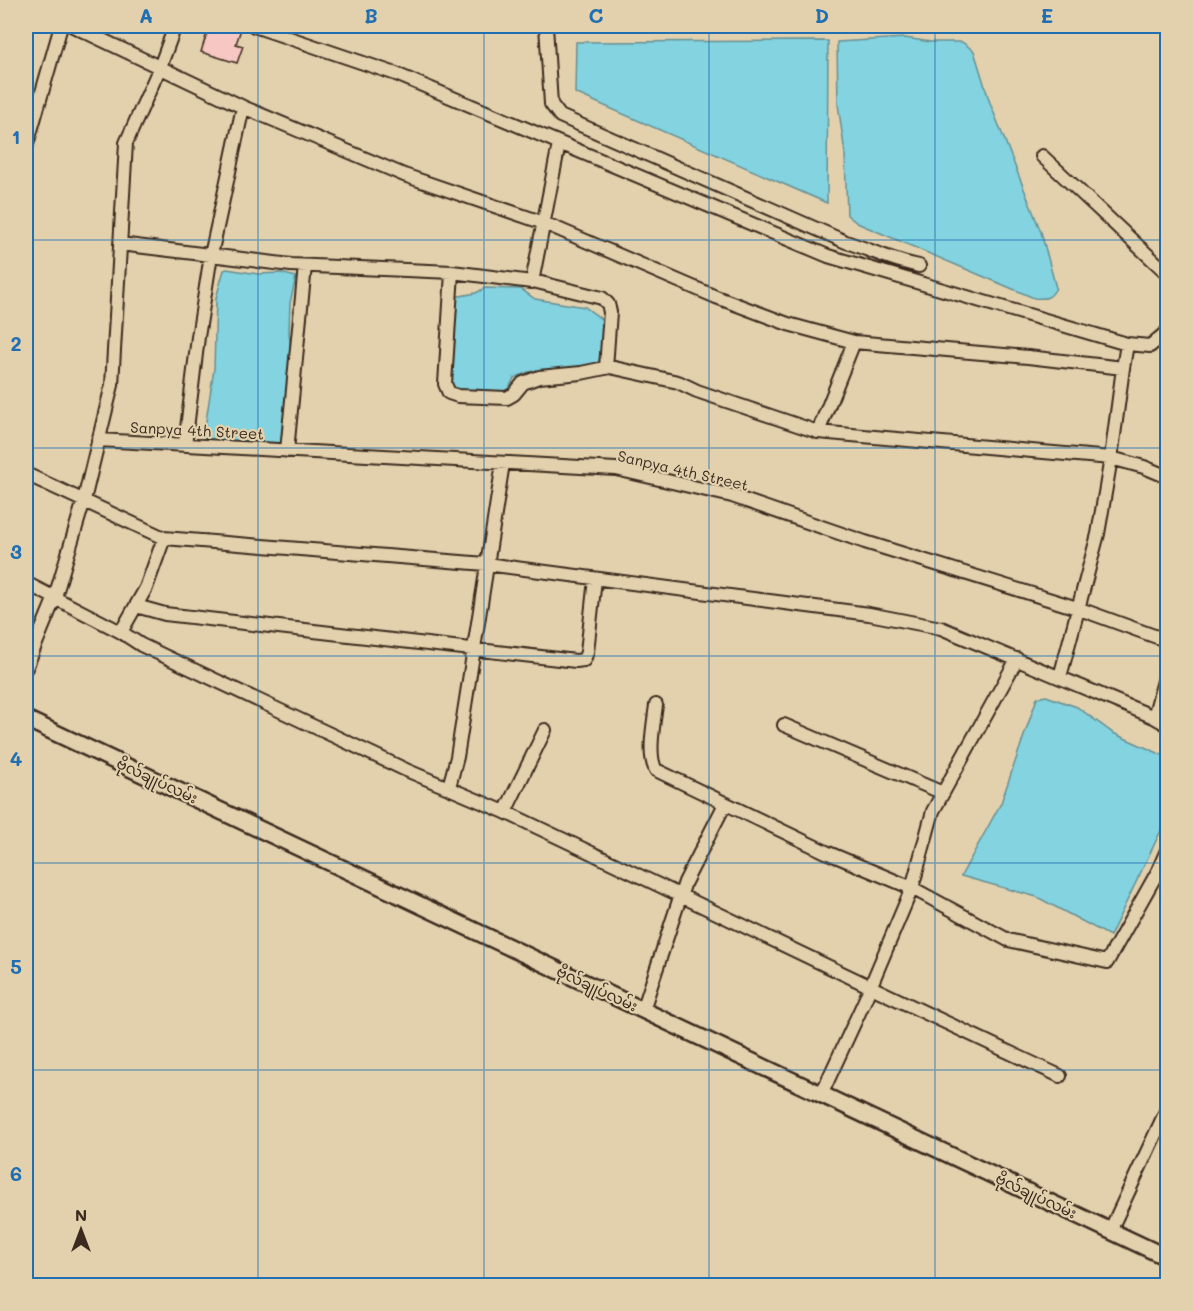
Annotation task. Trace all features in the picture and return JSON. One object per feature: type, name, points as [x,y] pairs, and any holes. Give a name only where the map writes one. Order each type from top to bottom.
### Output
[{"type":"street","points":[[26,148],[30,116],[61,26]]},
{"type":"street","points":[[73,26],[243,107],[404,175],[544,223],[716,297],[788,324],[854,342],[1028,357],[1123,368]]},
{"type":"street","points":[[26,668],[55,597],[84,500],[112,385],[126,142],[160,67],[174,26]]},
{"type":"street","points":[[254,26],[396,74],[828,256],[1127,344],[1150,346],[1167,331]]},
{"type":"street","points":[[546,26],[551,104],[560,116],[846,242],[869,249],[887,258],[919,266]]},
{"type":"street","points":[[185,445],[211,255],[243,107]]},
{"type":"street","points":[[533,281],[559,144]]},
{"type":"street","points":[[1042,156],[1167,274]]},
{"type":"street","points":[[120,244],[305,266],[452,272],[530,283],[533,281],[602,298],[608,304],[610,312],[606,368]]},
{"type":"street","points":[[287,451],[305,266]]},
{"type":"street","points":[[452,272],[445,384],[449,393],[458,396],[507,398],[514,394],[523,383],[539,378],[618,368],[678,382],[739,406],[818,432],[1112,458],[1144,467],[1167,477]]},
{"type":"street","points":[[818,432],[854,342]]},
{"type":"street","points":[[1060,677],[1098,534],[1112,458],[1127,344]]},
{"type":"street","name":"Sanpya 4th Street","points":[[98,440],[616,469],[732,496],[865,542],[1077,608],[1167,641]]},
{"type":"street","points":[[449,787],[457,757],[475,650],[503,463]]},
{"type":"street","points":[[26,474],[164,538],[488,565],[869,614],[941,628],[1167,724]]},
{"type":"street","points":[[121,632],[146,588],[164,538]]},
{"type":"street","points":[[136,606],[165,614],[576,661],[584,660],[587,652],[596,579]]},
{"type":"street","points":[[26,584],[121,632],[141,645],[406,770],[505,812],[681,894],[870,988],[1060,1076]]},
{"type":"street","points":[[821,1095],[912,888],[933,811],[1017,659]]},
{"type":"street","points":[[1154,717],[1167,666]]},
{"type":"street","points":[[656,705],[651,755],[651,763],[656,770],[826,852],[912,888],[1008,940],[1107,962],[1157,873],[1167,848]]},
{"type":"street","name":"ဗိုလ်ချုပ်လမ်း","points":[[26,719],[1167,1258]]},
{"type":"street","points":[[784,724],[943,793]]},
{"type":"street","points":[[505,812],[545,730]]},
{"type":"street","points":[[643,1010],[685,882],[725,804]]},
{"type":"street","points":[[1110,1231],[1167,1107]]},
{"type":"water","points":[[905,38],[931,42],[962,42],[974,51],[990,103],[1041,232],[1056,288],[1050,296],[1034,298],[857,223],[847,215],[845,154],[838,104],[837,42]]},
{"type":"water","points":[[828,41],[827,203],[575,93],[576,42]]},
{"type":"water","points":[[224,270],[258,274],[281,273],[296,277],[290,303],[289,333],[292,362],[282,443],[205,439],[214,369],[216,298]]},
{"type":"water","points":[[485,288],[521,289],[535,299],[585,307],[601,319],[606,331],[603,351],[596,366],[587,371],[556,369],[528,372],[514,378],[507,392],[456,392],[452,388],[449,377],[455,339],[453,327],[455,297],[476,293]]},
{"type":"water","points":[[1046,696],[1077,707],[1113,733],[1167,757],[1167,818],[1110,936],[1037,897],[961,876],[1001,803],[1037,698]]},
{"type":"building","points":[[209,26],[242,26],[236,44],[243,46],[237,63],[201,52]]}]
